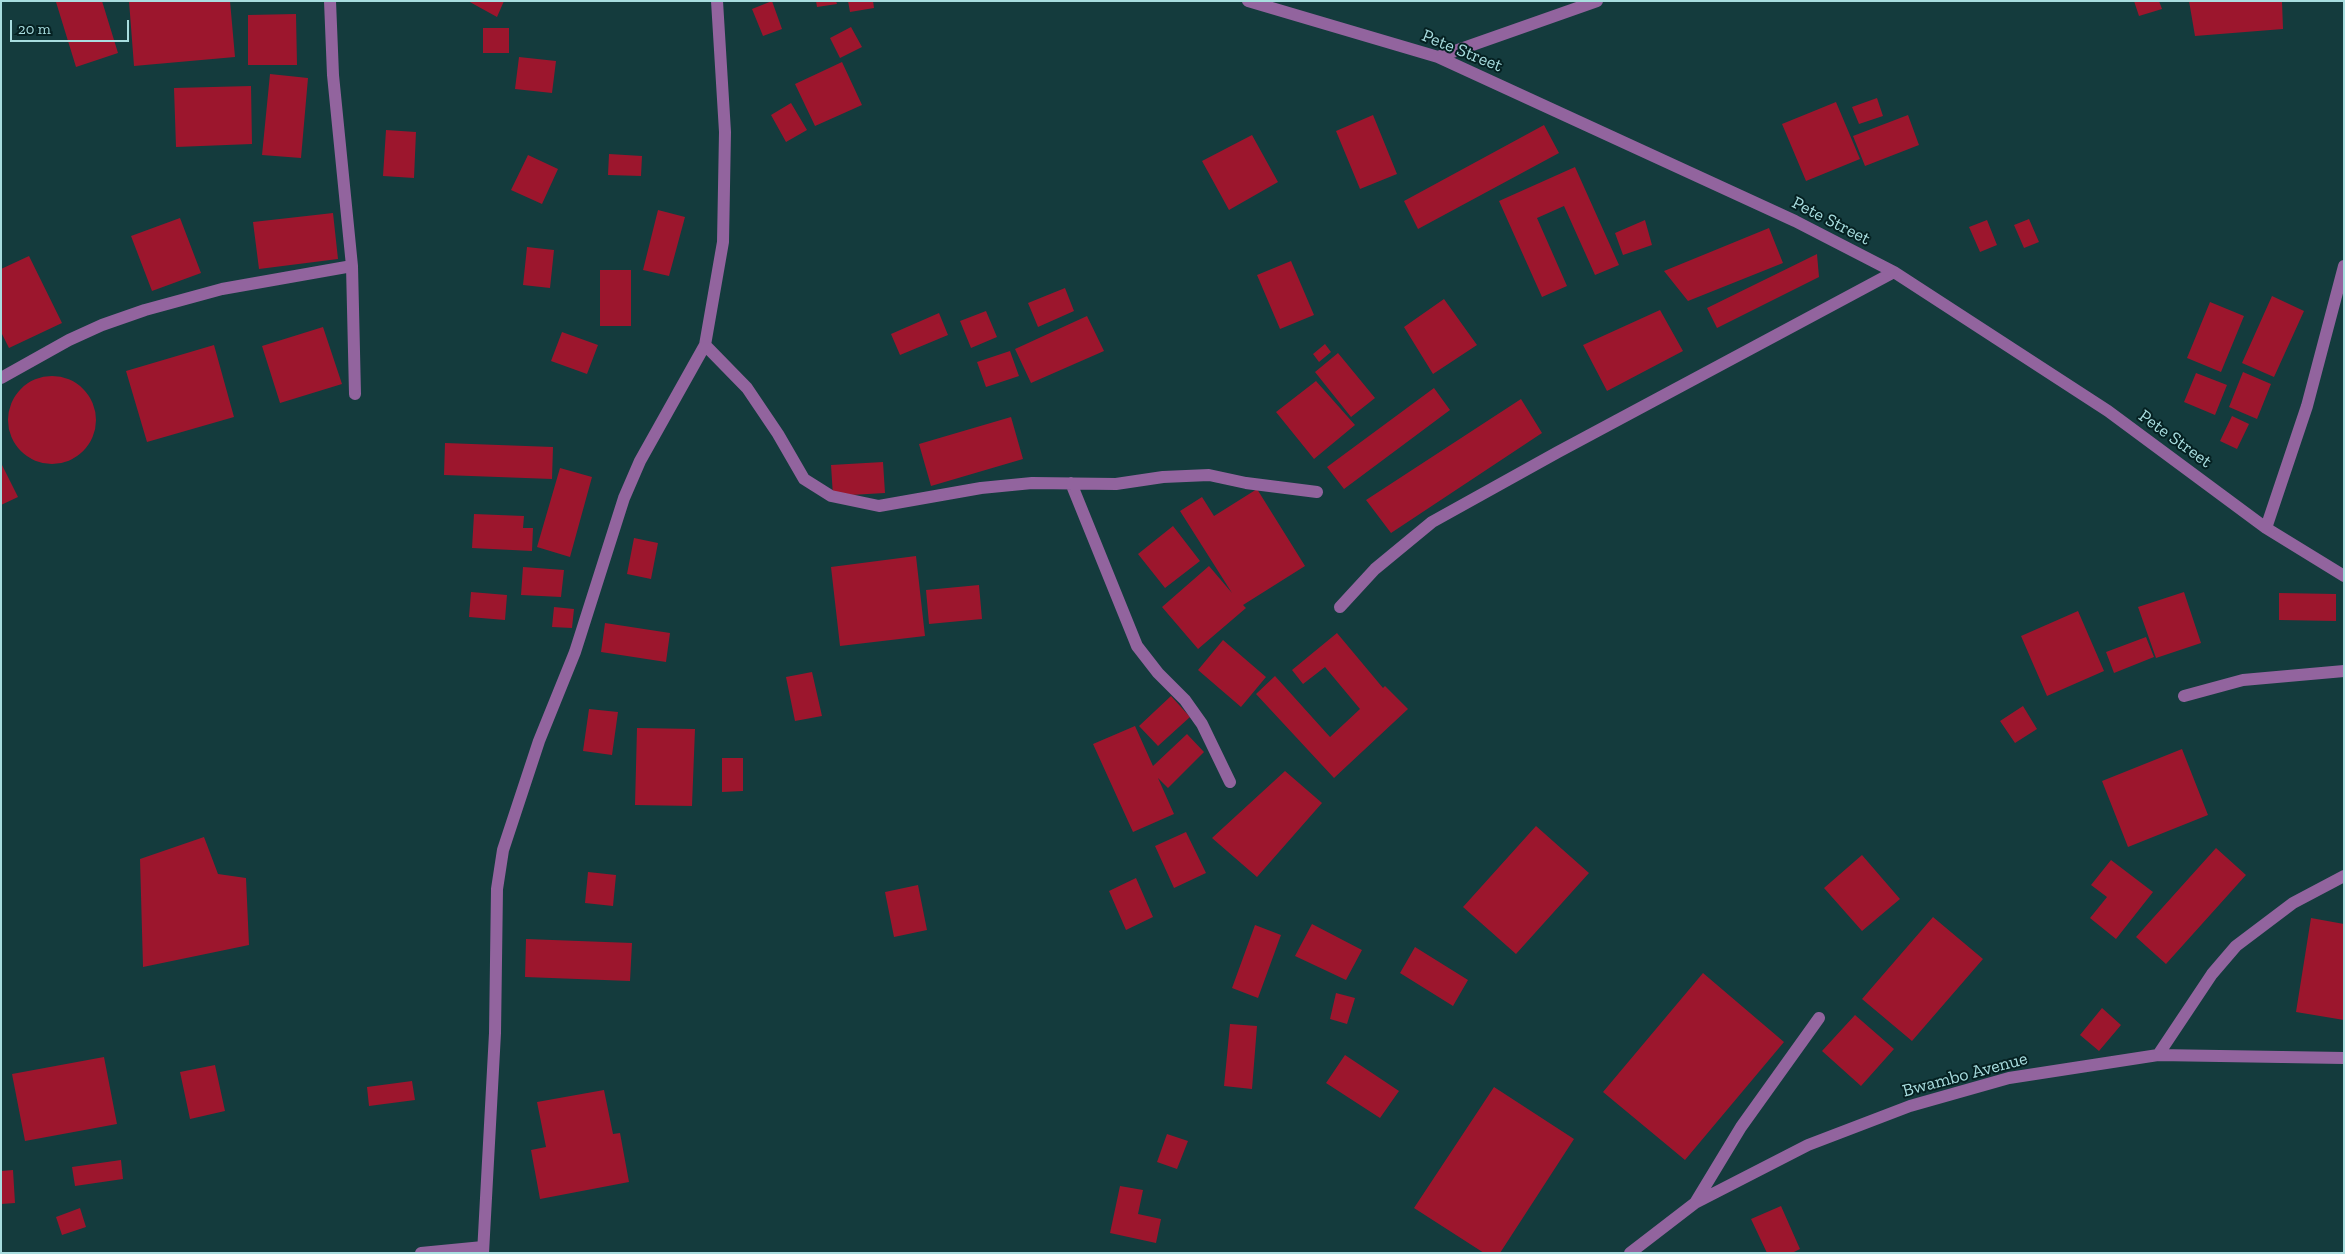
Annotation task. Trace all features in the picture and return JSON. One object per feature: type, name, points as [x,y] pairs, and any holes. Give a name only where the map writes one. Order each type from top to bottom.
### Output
[{"type":"street","points":[[330,1],[333,75],[352,266],[355,394]]},
{"type":"street","points":[[420,1253],[483,1250],[495,1042],[497,888],[503,850],[539,741],[575,652],[624,498],[640,461],[705,345],[723,242],[725,132],[717,1]]},
{"type":"street","name":"Pete Street","points":[[1248,1],[1438,57],[1795,221],[1894,272],[2108,411],[2266,528],[2344,576]]},
{"type":"street","points":[[1438,57],[1597,1]]},
{"type":"street","points":[[1,378],[69,340],[102,325],[145,310],[222,289],[352,266]]},
{"type":"street","points":[[2266,528],[2307,406],[2344,266]]},
{"type":"street","points":[[1340,607],[1375,568],[1432,522],[1558,452],[1894,272]]},
{"type":"street","points":[[705,345],[747,388],[778,434],[804,479],[831,496],[880,506],[981,488],[1032,483],[1116,484],[1163,477],[1209,475],[1246,483],[1317,492]]},
{"type":"street","points":[[1070,483],[1137,646],[1158,673],[1185,700],[1202,724],[1230,782]]},
{"type":"street","points":[[2184,696],[2243,680],[2344,671]]},
{"type":"street","points":[[2158,1055],[2212,974],[2236,946],[2293,903],[2344,876]]},
{"type":"street","points":[[1695,1203],[1741,1127],[1819,1018]]},
{"type":"street","name":"Bwambo Avenue","points":[[1631,1252],[1695,1203],[1808,1145],[1910,1106],[2009,1078],[2158,1055],[2344,1058]]},
{"type":"building","points":[[102,1],[118,53],[76,67],[56,2]]},
{"type":"building","points":[[129,1],[230,1],[235,57],[134,66]]},
{"type":"building","points":[[468,1],[504,1],[497,17]]},
{"type":"building","points":[[772,1],[782,29],[763,36],[752,9]]},
{"type":"building","points":[[816,1],[836,1],[837,4],[817,7]]},
{"type":"building","points":[[848,1],[873,1],[874,8],[850,12]]},
{"type":"building","points":[[2134,1],[2159,1],[2162,9],[2139,16]]},
{"type":"building","points":[[2189,1],[2282,1],[2283,29],[2195,36]]},
{"type":"building","points":[[296,14],[297,65],[248,65],[248,15]]},
{"type":"building","points":[[851,27],[862,47],[840,58],[830,38]]},
{"type":"building","points":[[483,28],[509,28],[509,53],[483,53]]},
{"type":"building","points":[[519,57],[556,61],[552,93],[515,89]]},
{"type":"building","points":[[842,62],[862,105],[815,126],[795,84]]},
{"type":"building","points":[[270,74],[308,78],[301,158],[262,155]]},
{"type":"building","points":[[251,86],[252,144],[176,147],[174,88]]},
{"type":"building","points":[[1877,98],[1883,116],[1859,124],[1852,107]]},
{"type":"building","points":[[1836,102],[1860,159],[1806,181],[1782,124]]},
{"type":"building","points":[[791,103],[807,130],[786,142],[771,115]]},
{"type":"building","points":[[1373,115],[1397,174],[1360,189],[1336,131]]},
{"type":"building","points":[[1908,115],[1919,145],[1865,166],[1853,136]]},
{"type":"building","points":[[1544,125],[1559,153],[1418,229],[1404,201]]},
{"type":"building","points":[[386,130],[416,132],[414,178],[383,176]]},
{"type":"building","points":[[1252,135],[1278,182],[1229,210],[1202,161]]},
{"type":"building","points":[[609,154],[642,156],[641,176],[608,175]]},
{"type":"building","points":[[528,155],[558,169],[542,204],[511,190]]},
{"type":"building","points":[[1575,167],[1619,265],[1595,275],[1564,206],[1537,218],[1567,286],[1542,297],[1499,201]]},
{"type":"building","points":[[658,210],[685,217],[669,276],[643,270]]},
{"type":"building","points":[[333,213],[338,259],[259,269],[253,222]]},
{"type":"building","points":[[180,218],[201,273],[152,291],[131,236]]},
{"type":"building","points":[[2029,219],[2039,242],[2024,248],[2014,225]]},
{"type":"building","points":[[1645,220],[1652,245],[1623,255],[1615,233]]},
{"type":"building","points":[[1987,220],[1997,245],[1980,252],[1969,227]]},
{"type":"building","points":[[1769,228],[1783,263],[1688,301],[1664,271]]},
{"type":"building","points":[[527,247],[554,250],[550,288],[523,285]]},
{"type":"building","points":[[1817,254],[1819,277],[1717,328],[1707,308]]},
{"type":"building","points":[[29,256],[62,323],[9,348],[1,332],[1,269]]},
{"type":"building","points":[[1291,261],[1314,315],[1280,329],[1257,275]]},
{"type":"building","points":[[600,270],[631,270],[631,326],[600,326]]},
{"type":"building","points":[[1065,288],[1074,311],[1038,327],[1028,303]]},
{"type":"building","points":[[2272,296],[2304,311],[2274,377],[2242,363]]},
{"type":"building","points":[[1444,299],[1477,345],[1433,374],[1404,327]]},
{"type":"building","points":[[2210,302],[2244,316],[2221,372],[2187,358]]},
{"type":"building","points":[[1660,310],[1683,351],[1607,391],[1583,345]]},
{"type":"building","points":[[986,311],[997,337],[971,348],[960,321]]},
{"type":"building","points":[[939,313],[948,335],[900,355],[891,334]]},
{"type":"building","points":[[1087,316],[1104,351],[1031,383],[1015,349]]},
{"type":"building","points":[[323,327],[342,384],[280,403],[262,346]]},
{"type":"building","points":[[562,332],[598,345],[587,374],[551,361]]},
{"type":"building","points":[[1325,344],[1331,352],[1319,362],[1313,354]]},
{"type":"building","points":[[214,345],[234,417],[147,442],[126,371]]},
{"type":"building","points":[[1010,351],[1019,376],[986,387],[977,362]]},
{"type":"building","points":[[1338,353],[1375,398],[1351,417],[1315,372]]},
{"type":"building","points":[[2243,372],[2271,384],[2257,419],[2229,407]]},
{"type":"building","points":[[2196,373],[2227,385],[2215,415],[2184,402]]},
{"type":"building","points":[[52,376],[69,379],[83,389],[93,403],[96,420],[93,437],[83,451],[69,461],[52,464],[35,461],[21,451],[11,437],[8,420],[11,403],[21,389],[35,379]]},
{"type":"building","points":[[1316,381],[1355,425],[1314,459],[1276,412]]},
{"type":"building","points":[[1434,388],[1450,410],[1344,489],[1327,467]]},
{"type":"building","points":[[1521,399],[1542,433],[1391,533],[1366,500]]},
{"type":"building","points":[[2232,416],[2249,424],[2237,449],[2220,441]]},
{"type":"building","points":[[1011,417],[1023,459],[931,486],[919,444]]},
{"type":"building","points":[[445,443],[553,447],[552,479],[444,475]]},
{"type":"building","points":[[883,462],[885,493],[833,496],[831,465]]},
{"type":"building","points":[[1,463],[18,497],[1,505]]},
{"type":"building","points":[[560,468],[592,477],[570,557],[537,547]]},
{"type":"building","points":[[1257,489],[1305,566],[1243,605],[1246,608],[1198,649],[1162,607],[1209,566],[1232,593],[1180,511],[1202,497],[1214,516]]},
{"type":"building","points":[[474,514],[524,516],[523,528],[533,528],[532,551],[472,548]]},
{"type":"building","points":[[1173,526],[1200,561],[1165,588],[1138,554]]},
{"type":"building","points":[[634,538],[658,543],[651,579],[627,574]]},
{"type":"building","points":[[916,556],[925,636],[840,646],[831,567]]},
{"type":"building","points":[[523,567],[564,570],[561,597],[521,595]]},
{"type":"building","points":[[979,585],[982,619],[929,624],[926,590]]},
{"type":"building","points":[[471,592],[507,595],[505,620],[469,617]]},
{"type":"building","points":[[2184,592],[2201,643],[2156,658],[2138,607]]},
{"type":"building","points":[[2279,593],[2336,594],[2336,621],[2279,620]]},
{"type":"building","points":[[554,607],[574,609],[572,628],[552,627]]},
{"type":"building","points":[[2078,611],[2104,671],[2047,696],[2021,636]]},
{"type":"building","points":[[605,623],[670,633],[666,662],[601,652]]},
{"type":"building","points":[[1337,633],[1383,688],[1385,686],[1408,709],[1334,778],[1256,694],[1275,676],[1330,737],[1360,709],[1325,667],[1303,684],[1292,670]]},
{"type":"building","points":[[2146,637],[2154,657],[2114,673],[2106,652]]},
{"type":"building","points":[[1223,640],[1266,677],[1241,707],[1198,670]]},
{"type":"building","points":[[812,672],[822,716],[795,721],[786,677]]},
{"type":"building","points":[[1171,696],[1190,717],[1158,746],[1139,726]]},
{"type":"building","points":[[2023,706],[2037,729],[2015,743],[2000,721]]},
{"type":"building","points":[[589,709],[618,712],[612,755],[583,751]]},
{"type":"building","points":[[1135,726],[1153,766],[1187,734],[1204,752],[1168,788],[1158,778],[1174,814],[1133,832],[1093,744]]},
{"type":"building","points":[[637,728],[695,729],[692,806],[635,805]]},
{"type":"building","points":[[2182,749],[2208,815],[2128,847],[2102,781]]},
{"type":"building","points":[[722,758],[743,758],[743,791],[722,792]]},
{"type":"building","points":[[1285,771],[1322,803],[1257,877],[1212,838]]},
{"type":"building","points":[[1536,826],[1589,873],[1516,954],[1463,907]]},
{"type":"building","points":[[1186,832],[1206,873],[1174,888],[1155,846]]},
{"type":"building","points":[[204,837],[218,874],[246,878],[249,945],[143,967],[140,859]]},
{"type":"building","points":[[2216,848],[2246,875],[2166,964],[2136,937]]},
{"type":"building","points":[[1862,855],[1900,899],[1862,931],[1824,888]]},
{"type":"building","points":[[2111,860],[2153,892],[2116,939],[2090,918],[2107,897],[2091,885]]},
{"type":"building","points":[[588,872],[616,875],[613,906],[585,903]]},
{"type":"building","points":[[1136,878],[1153,917],[1126,930],[1109,891]]},
{"type":"building","points":[[918,885],[927,930],[894,937],[885,892]]},
{"type":"building","points":[[1933,917],[1983,959],[1912,1041],[1862,999]]},
{"type":"building","points":[[2311,918],[2344,924],[2344,1020],[2296,1012]]},
{"type":"building","points":[[1312,924],[1362,950],[1346,980],[1295,956]]},
{"type":"building","points":[[1255,925],[1281,935],[1258,998],[1232,988]]},
{"type":"building","points":[[526,939],[632,943],[630,981],[525,977]]},
{"type":"building","points":[[1415,947],[1468,980],[1453,1006],[1400,973]]},
{"type":"building","points":[[1703,973],[1784,1042],[1685,1160],[1603,1092]]},
{"type":"building","points":[[1336,993],[1355,998],[1347,1024],[1330,1019]]},
{"type":"building","points":[[2102,1008],[2121,1025],[2099,1051],[2080,1035]]},
{"type":"building","points":[[1855,1015],[1894,1049],[1861,1086],[1822,1051]]},
{"type":"building","points":[[1230,1024],[1257,1026],[1252,1089],[1224,1086]]},
{"type":"building","points":[[1345,1055],[1399,1091],[1380,1118],[1326,1083]]},
{"type":"building","points":[[104,1057],[117,1124],[25,1141],[12,1074]]},
{"type":"building","points":[[215,1065],[225,1111],[190,1119],[180,1072]]},
{"type":"building","points":[[412,1081],[415,1100],[369,1106],[367,1087]]},
{"type":"building","points":[[1494,1087],[1574,1139],[1500,1253],[1484,1253],[1414,1208]]},
{"type":"building","points":[[604,1090],[613,1134],[620,1133],[629,1182],[540,1199],[531,1150],[546,1147],[537,1102]]},
{"type":"building","points":[[1167,1134],[1188,1141],[1177,1169],[1157,1162]]},
{"type":"building","points":[[121,1160],[123,1179],[75,1186],[72,1167]]},
{"type":"building","points":[[13,1170],[15,1203],[1,1204],[1,1171]]},
{"type":"building","points":[[1120,1186],[1143,1190],[1138,1214],[1161,1219],[1156,1243],[1110,1233]]},
{"type":"building","points":[[1781,1206],[1800,1249],[1792,1253],[1767,1253],[1751,1219]]},
{"type":"building","points":[[80,1208],[86,1227],[62,1235],[56,1217]]}]
